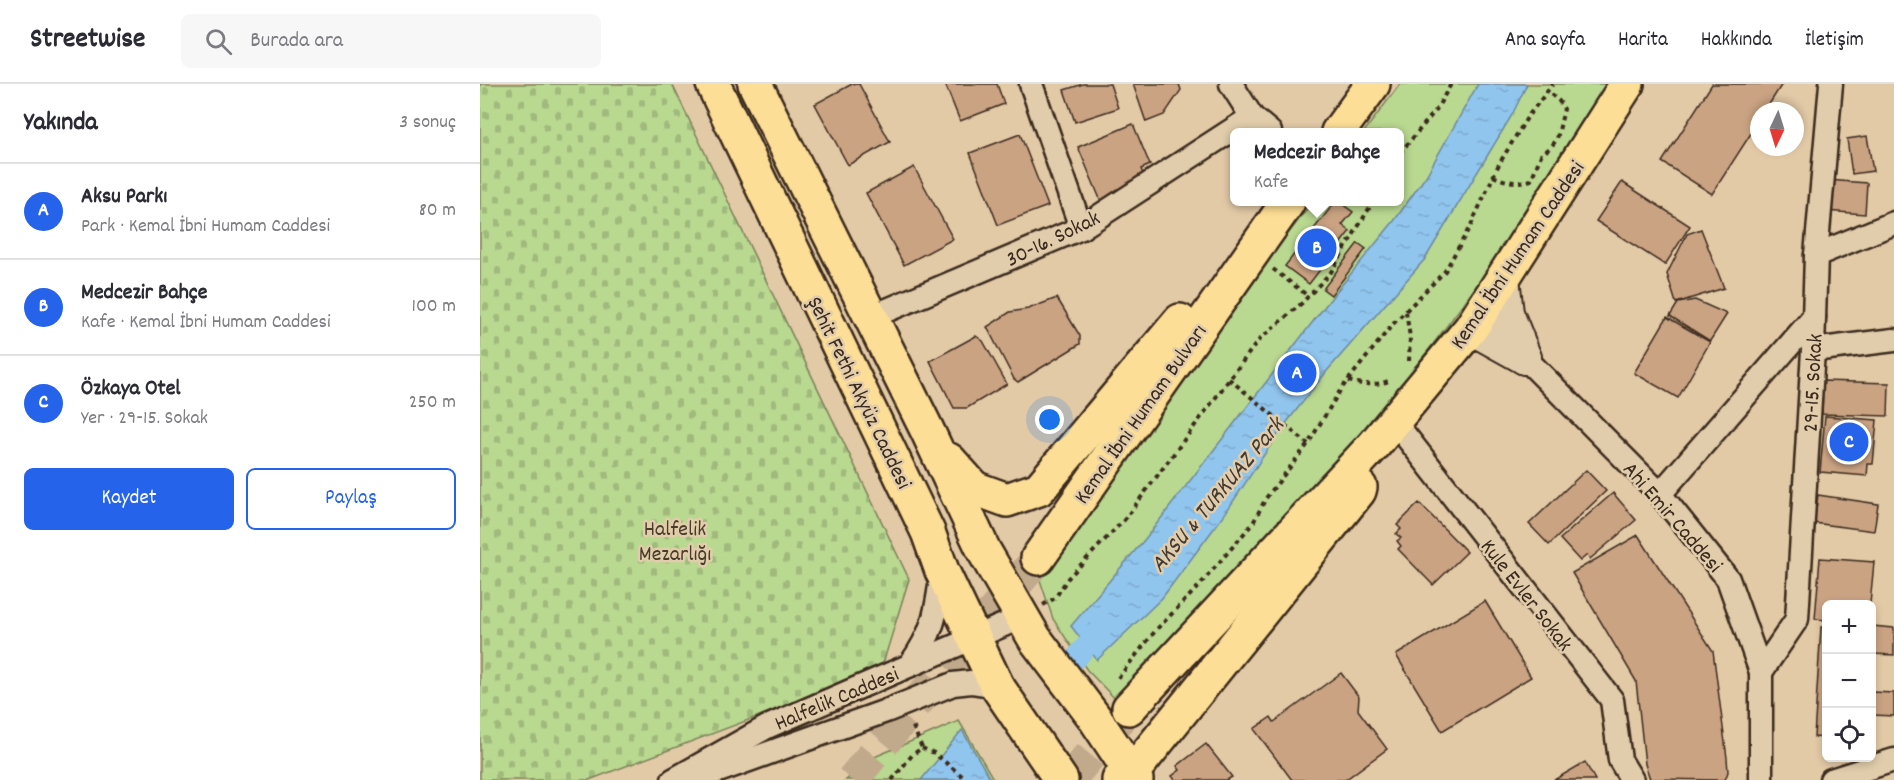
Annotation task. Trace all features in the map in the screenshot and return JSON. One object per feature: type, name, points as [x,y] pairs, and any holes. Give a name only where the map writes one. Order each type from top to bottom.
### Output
[{"type":"main road","name":"Şehit Fethi Akyüz Caddesi","points":[[713,84],[928,532],[942,571],[1001,694],[1061,780]]},
{"type":"main road","name":"Şehit Fethi Akyüz Caddesi","points":[[755,84],[984,550],[1028,628],[1082,701],[1129,778]]},
{"type":"main road","points":[[1341,128],[1373,84]]},
{"type":"main road","name":"Kemal İbni Humam Caddesi","points":[[1122,695],[1384,433],[1471,328],[1627,84]]},
{"type":"main road","points":[[932,442],[974,488],[1007,500],[1039,489],[1183,318],[1246,261],[1284,206]]},
{"type":"main road","name":"Kemal İbni Humam Bulvarı","points":[[1038,558],[1246,261]]},
{"type":"main road","points":[[1129,778],[1359,491],[1384,433]]},
{"type":"street","points":[[1030,84],[1081,228]]},
{"type":"street","points":[[1231,84],[1252,117],[1265,128]]},
{"type":"street","name":"29-15. Sokak","points":[[1761,672],[1797,619],[1813,350],[1816,255],[1831,84]]},
{"type":"street","name":"30-16. Sokak","points":[[1235,128],[1252,117]]},
{"type":"street","name":"30-16. Sokak","points":[[871,318],[1081,228],[1230,131]]},
{"type":"street","points":[[1816,255],[1894,223]]},
{"type":"street","name":"Ahi Emir Caddesi","points":[[1503,278],[1507,313],[1525,358]]},
{"type":"street","points":[[1660,494],[1814,317]]},
{"type":"street","name":"Ahi Emir Caddesi","points":[[1471,328],[1525,358],[1660,494],[1728,579],[1761,672],[1761,780]]},
{"type":"street","points":[[1813,350],[1894,340]]},
{"type":"street","name":"Kule Evler Sokak","points":[[1384,433],[1612,700],[1620,760],[1632,780]]},
{"type":"street","name":"Halfelik Caddesi","points":[[674,780],[767,727],[910,665],[925,645],[936,618],[942,571]]},
{"type":"street","points":[[910,665],[974,638],[1028,628]]},
{"type":"street","name":"Halfelik Caddesi","points":[[695,780],[953,684],[971,682],[1001,694]]},
{"type":"street","points":[[1831,780],[1894,760]]},
{"type":"path","points":[[1404,148],[1436,110],[1451,84]]},
{"type":"path","points":[[1122,695],[1156,630],[1199,586],[1252,523],[1266,498],[1308,444],[1341,389],[1406,311],[1445,271],[1471,225],[1493,176],[1528,116],[1553,84]]},
{"type":"path","points":[[1493,176],[1508,182],[1520,183],[1531,180],[1541,155],[1557,139],[1564,109],[1559,101],[1547,91]]},
{"type":"path","points":[[1028,628],[1055,598],[1068,578],[1125,519],[1258,341],[1308,297],[1331,272],[1370,206]]},
{"type":"path","points":[[1246,261],[1308,297]]},
{"type":"path","points":[[1406,311],[1410,337],[1409,363]]},
{"type":"path","points":[[1229,379],[1308,444]]},
{"type":"path","points":[[904,704],[922,748],[934,753],[968,780]]},
{"type":"path","points":[[892,780],[913,754],[922,748]]},
{"type":"green space","name":"Halfelik Mezarlığı","points":[[480,84],[672,84],[909,579],[881,670],[589,780],[480,780]]},
{"type":"green space","points":[[1400,84],[1612,84],[1489,268],[1408,376],[1288,520],[1122,706],[1087,670],[1053,619],[1039,577],[1249,283],[1310,206],[1404,206],[1404,128],[1367,128]]},
{"type":"green space","points":[[959,721],[994,780],[846,780],[872,758]]},
{"type":"water","points":[[1478,84],[1527,84],[1512,115],[1425,259],[1327,371],[1280,431],[1224,515],[1162,598],[1097,660],[1071,626],[1145,539],[1332,297],[1394,221],[1426,176]]},
{"type":"water","points":[[962,730],[991,780],[921,780]]},
{"type":"building","points":[[852,84],[859,84],[890,142],[848,165],[815,104]]},
{"type":"building","points":[[945,84],[997,84],[1004,104],[960,121]]},
{"type":"building","points":[[1083,84],[1110,84],[1118,108],[1075,122],[1064,90]]},
{"type":"building","points":[[1133,84],[1179,84],[1181,90],[1164,115],[1146,122]]},
{"type":"building","points":[[1712,84],[1782,84],[1771,102],[1750,102],[1750,135],[1712,194],[1662,162]]},
{"type":"building","points":[[1133,124],[1150,165],[1141,169],[1146,181],[1103,206],[1078,147]]},
{"type":"building","points":[[1020,134],[1048,206],[998,225],[970,153]]},
{"type":"building","points":[[1867,136],[1873,171],[1852,174],[1847,139]]},
{"type":"building","points":[[914,167],[953,239],[904,265],[866,193]]},
{"type":"building","points":[[1827,180],[1867,183],[1865,214],[1825,211]]},
{"type":"building","points":[[1622,182],[1690,226],[1665,265],[1596,221]]},
{"type":"building","points":[[1332,206],[1345,206],[1353,212],[1342,225],[1350,231],[1309,284],[1285,266]]},
{"type":"building","points":[[1701,229],[1724,288],[1676,303],[1667,274],[1687,234]]},
{"type":"building","points":[[1358,243],[1366,249],[1331,295],[1323,289]]},
{"type":"building","points":[[1057,298],[1080,336],[1080,344],[1018,382],[1014,379],[987,327],[1010,312],[1028,309]]},
{"type":"building","points":[[1695,300],[1727,314],[1710,341],[1670,316],[1678,303]]},
{"type":"building","points":[[1667,317],[1710,342],[1678,398],[1634,373]]},
{"type":"building","points":[[976,336],[983,341],[1007,384],[967,408],[954,408],[930,361]]},
{"type":"building","points":[[1823,381],[1889,383],[1888,416],[1822,414]]},
{"type":"building","points":[[1825,416],[1877,420],[1873,464],[1868,464],[1867,476],[1820,472]]},
{"type":"building","points":[[1586,470],[1606,491],[1549,545],[1529,524]]},
{"type":"building","points":[[1613,493],[1636,520],[1590,559],[1587,555],[1580,561],[1560,539]]},
{"type":"building","points":[[1818,495],[1878,504],[1874,531],[1814,523]]},
{"type":"building","points":[[1419,503],[1467,552],[1433,585],[1398,549],[1401,546],[1397,541],[1401,538],[1396,534],[1401,529],[1397,525]]},
{"type":"building","points":[[1638,535],[1713,651],[1727,758],[1728,772],[1725,780],[1650,779],[1645,764],[1636,681],[1572,573]]},
{"type":"building","points":[[1820,558],[1874,562],[1870,600],[1822,600],[1822,620],[1815,619]]},
{"type":"building","points":[[1485,601],[1531,677],[1442,731],[1396,655]]},
{"type":"building","points":[[1876,626],[1894,628],[1894,655],[1876,654]]},
{"type":"building","points":[[1821,627],[1822,738],[1814,737]]},
{"type":"building","points":[[1341,673],[1359,697],[1358,710],[1387,749],[1345,780],[1292,780],[1254,729],[1271,717],[1274,722]]},
{"type":"building","points":[[1876,692],[1894,693],[1894,716],[1876,715]]},
{"type":"building","points":[[1206,744],[1232,777],[1227,780],[1175,780],[1172,776],[1180,770],[1177,766]]},
{"type":"building","points":[[1585,762],[1595,780],[1554,780]]},
{"type":"waterway","name":"AKSU & TURKUAZ Park","points":[[1077,657],[1105,624]]},
{"type":"tunnel","points":[[852,780],[1038,558]]},
{"type":"tunnel","points":[[1069,780],[1124,714]]},
{"type":"place","name":"Medcezir Bahçe","points":[[1317,248]]},
{"type":"place","name":"Aksu Parkı","points":[[1297,373]]},
{"type":"place","name":"Özkaya Otel","points":[[1849,442]]}]
